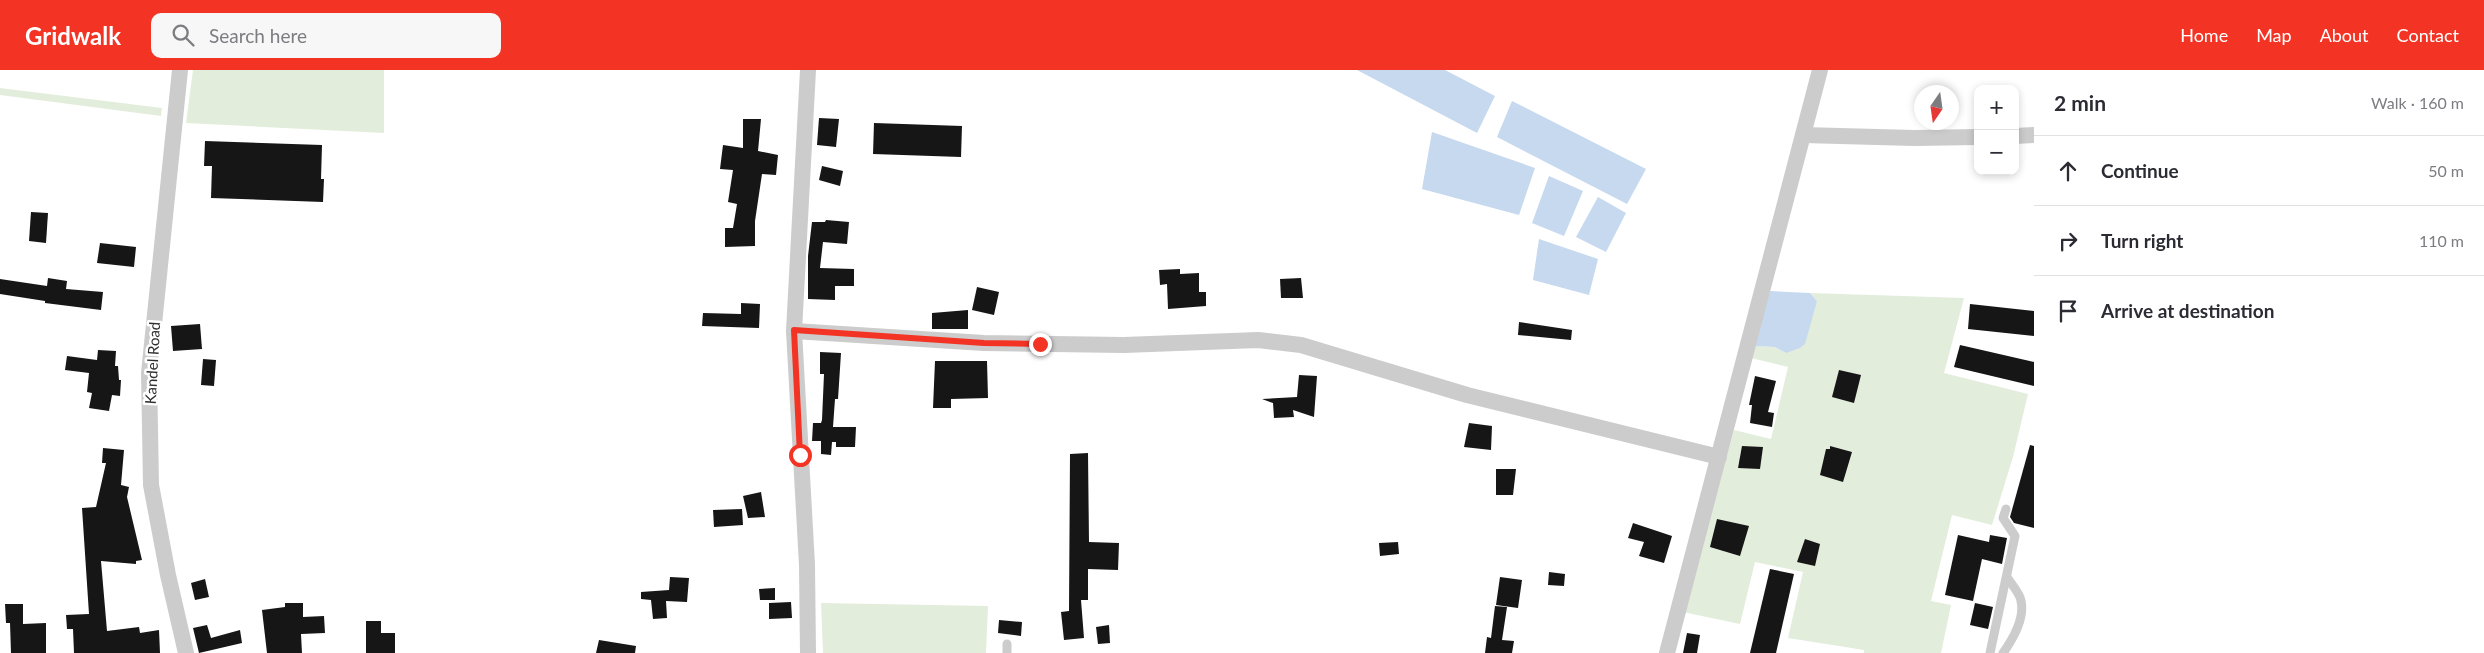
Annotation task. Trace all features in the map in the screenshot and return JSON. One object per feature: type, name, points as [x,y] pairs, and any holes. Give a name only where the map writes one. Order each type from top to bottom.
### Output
[{"type":"street","name":"Kandel Road","points":[[180,70],[149,373],[151,485],[168,575],[186,653]]},
{"type":"street","points":[[808,70],[794,330],[807,565],[808,653]]},
{"type":"street","points":[[1667,653],[1820,70]]},
{"type":"street","points":[[1803,135],[1914,138],[1974,137]]},
{"type":"street","points":[[2019,136],[2034,135]]},
{"type":"street","points":[[794,330],[984,343],[1124,345],[1258,340],[1301,345],[1467,395],[1719,457]]},
{"type":"lane","points":[[1990,653],[2015,536],[2003,518],[2006,509]]},
{"type":"lane","points":[[2003,653],[2012,639],[2021,618],[2022,600],[2007,577]]},
{"type":"green space","points":[[193,70],[384,70],[384,133],[186,123]]},
{"type":"green space","points":[[0,88],[162,108],[161,116],[0,95]]},
{"type":"green space","points":[[1810,293],[1964,298],[1944,373],[2028,394],[2013,457],[1992,525],[1952,515],[1931,601],[1951,605],[1941,653],[1864,653],[1864,650],[1788,638],[1803,572],[1755,562],[1740,624],[1683,612],[1734,430],[1771,439],[1788,367],[1751,358],[1754,346],[1775,347],[1786,353],[1817,301]]},
{"type":"green space","points":[[821,603],[988,606],[986,653],[823,653]]},
{"type":"water","points":[[1357,70],[1445,70],[1495,96],[1477,133]]},
{"type":"water","points":[[1512,101],[1646,169],[1627,204],[1497,137]]},
{"type":"water","points":[[1432,132],[1535,168],[1519,215],[1422,189]]},
{"type":"water","points":[[1549,176],[1583,191],[1564,236],[1532,223]]},
{"type":"water","points":[[1598,197],[1626,213],[1606,252],[1576,237]]},
{"type":"water","points":[[1539,239],[1598,259],[1589,295],[1533,280]]},
{"type":"water","points":[[1770,291],[1810,293],[1817,301],[1805,344],[1800,348],[1786,353],[1775,347],[1754,346]]},
{"type":"building","points":[[819,118],[839,119],[836,147],[817,145]]},
{"type":"building","points":[[743,119],[761,119],[758,151],[778,155],[776,175],[762,174],[755,221],[755,246],[725,247],[725,228],[733,228],[737,204],[728,202],[733,170],[720,169],[723,145],[743,148]]},
{"type":"building","points":[[874,123],[962,126],[961,157],[873,154]]},
{"type":"building","points":[[205,141],[322,145],[321,179],[324,179],[323,202],[211,198],[212,166],[204,166]]},
{"type":"building","points":[[822,166],[843,171],[840,186],[819,180]]},
{"type":"building","points":[[31,212],[48,213],[46,243],[29,241]]},
{"type":"building","points":[[826,220],[849,222],[847,244],[823,242],[820,268],[854,269],[854,286],[835,286],[835,300],[808,299],[808,256],[812,222],[825,222]]},
{"type":"building","points":[[100,243],[136,247],[134,267],[97,263]]},
{"type":"building","points":[[1180,269],[1180,274],[1199,273],[1199,292],[1206,292],[1206,306],[1168,309],[1167,284],[1160,285],[1159,270]]},
{"type":"building","points":[[48,278],[67,281],[66,289],[103,292],[101,310],[45,303],[45,301],[0,294],[0,279],[47,286]]},
{"type":"building","points":[[1301,278],[1303,298],[1281,298],[1280,279]]},
{"type":"building","points":[[977,287],[999,292],[994,315],[972,310]]},
{"type":"building","points":[[741,303],[760,304],[759,328],[702,326],[703,313],[741,314]]},
{"type":"building","points":[[1970,304],[2034,311],[2034,336],[1968,329]]},
{"type":"building","points":[[968,310],[968,329],[932,329],[932,313]]},
{"type":"building","points":[[1519,322],[1572,330],[1571,340],[1518,335]]},
{"type":"building","points":[[200,324],[202,349],[173,351],[171,326]]},
{"type":"building","points":[[1960,345],[2034,362],[2034,386],[1954,367]]},
{"type":"building","points":[[98,350],[116,351],[115,366],[118,366],[119,380],[121,380],[120,396],[112,395],[109,411],[89,408],[92,393],[87,392],[89,373],[65,370],[67,356],[97,360]]},
{"type":"building","points":[[820,352],[841,353],[838,399],[835,399],[833,427],[856,427],[855,447],[836,447],[836,442],[832,442],[831,455],[821,454],[821,441],[812,441],[813,423],[821,423],[822,420],[824,374],[820,374]]},
{"type":"building","points":[[203,359],[216,360],[214,386],[201,385]]},
{"type":"building","points":[[935,361],[987,361],[988,398],[951,399],[951,408],[933,408]]},
{"type":"building","points":[[1839,370],[1861,375],[1854,403],[1832,397]]},
{"type":"building","points":[[1299,375],[1317,376],[1314,417],[1293,410],[1294,417],[1274,418],[1273,403],[1262,399],[1297,397]]},
{"type":"building","points":[[1755,376],[1776,381],[1768,412],[1774,413],[1772,427],[1750,423],[1752,405],[1749,405]]},
{"type":"building","points":[[1469,423],[1492,426],[1491,450],[1464,447]]},
{"type":"building","points":[[2030,445],[2034,446],[2034,528],[2014,523],[2010,517]]},
{"type":"building","points":[[1742,446],[1763,447],[1760,469],[1738,468]]},
{"type":"building","points":[[1830,446],[1852,452],[1843,482],[1820,475],[1826,449],[1830,449]]},
{"type":"building","points":[[103,448],[124,450],[121,485],[129,487],[127,497],[142,560],[136,561],[136,564],[101,561],[107,631],[139,627],[140,633],[159,630],[160,653],[74,653],[73,629],[67,629],[66,615],[89,614],[82,508],[96,507],[106,463],[102,463]]},
{"type":"building","points":[[1088,453],[1089,542],[1119,543],[1118,570],[1088,569],[1088,600],[1081,600],[1084,638],[1064,640],[1061,612],[1069,611],[1070,454]]},
{"type":"building","points":[[1496,469],[1516,469],[1513,495],[1496,495]]},
{"type":"building","points":[[761,492],[765,517],[748,518],[743,496]]},
{"type":"building","points":[[742,509],[743,525],[714,527],[713,510]]},
{"type":"building","points":[[1717,519],[1749,526],[1740,556],[1710,547]]},
{"type":"building","points":[[1633,523],[1672,536],[1664,563],[1639,556],[1644,542],[1628,538]]},
{"type":"building","points":[[1958,535],[1989,542],[1990,535],[2007,538],[2002,564],[1982,559],[1973,601],[1945,595]]},
{"type":"building","points":[[1805,539],[1820,544],[1815,566],[1797,562]]},
{"type":"building","points":[[1398,542],[1399,554],[1380,556],[1379,543]]},
{"type":"building","points":[[1770,569],[1794,574],[1776,653],[1750,653]]},
{"type":"building","points":[[1549,572],[1565,574],[1564,586],[1548,585]]},
{"type":"building","points":[[670,577],[689,578],[687,602],[666,601],[667,618],[653,619],[651,600],[641,599],[641,592],[669,590]]},
{"type":"building","points":[[1500,577],[1522,580],[1518,608],[1496,605]]},
{"type":"building","points":[[205,579],[209,597],[195,600],[191,583]]},
{"type":"building","points":[[775,588],[775,600],[760,600],[759,589]]},
{"type":"building","points":[[791,602],[792,618],[769,619],[769,603]]},
{"type":"building","points":[[285,603],[303,603],[303,617],[324,616],[325,633],[301,634],[302,653],[267,653],[262,610],[285,607]]},
{"type":"building","points":[[1975,603],[1993,607],[1988,629],[1970,625]]},
{"type":"building","points":[[5,604],[23,604],[23,624],[46,623],[46,653],[11,653],[10,623],[6,623]]},
{"type":"building","points":[[1495,606],[1507,607],[1502,640],[1514,641],[1512,653],[1485,653],[1487,637],[1491,638]]},
{"type":"building","points":[[999,620],[1022,622],[1021,636],[998,633]]},
{"type":"building","points":[[366,621],[381,621],[381,633],[395,633],[395,653],[366,653]]},
{"type":"building","points":[[207,625],[211,638],[240,630],[242,643],[199,653],[193,628]]},
{"type":"building","points":[[1109,625],[1110,643],[1098,644],[1096,627]]},
{"type":"building","points":[[1687,633],[1700,635],[1697,653],[1683,653]]},
{"type":"building","points":[[599,640],[636,646],[635,653],[596,653]]},
{"type":"route","points":[[800,455],[794,330],[984,343],[1040,344]]}]
